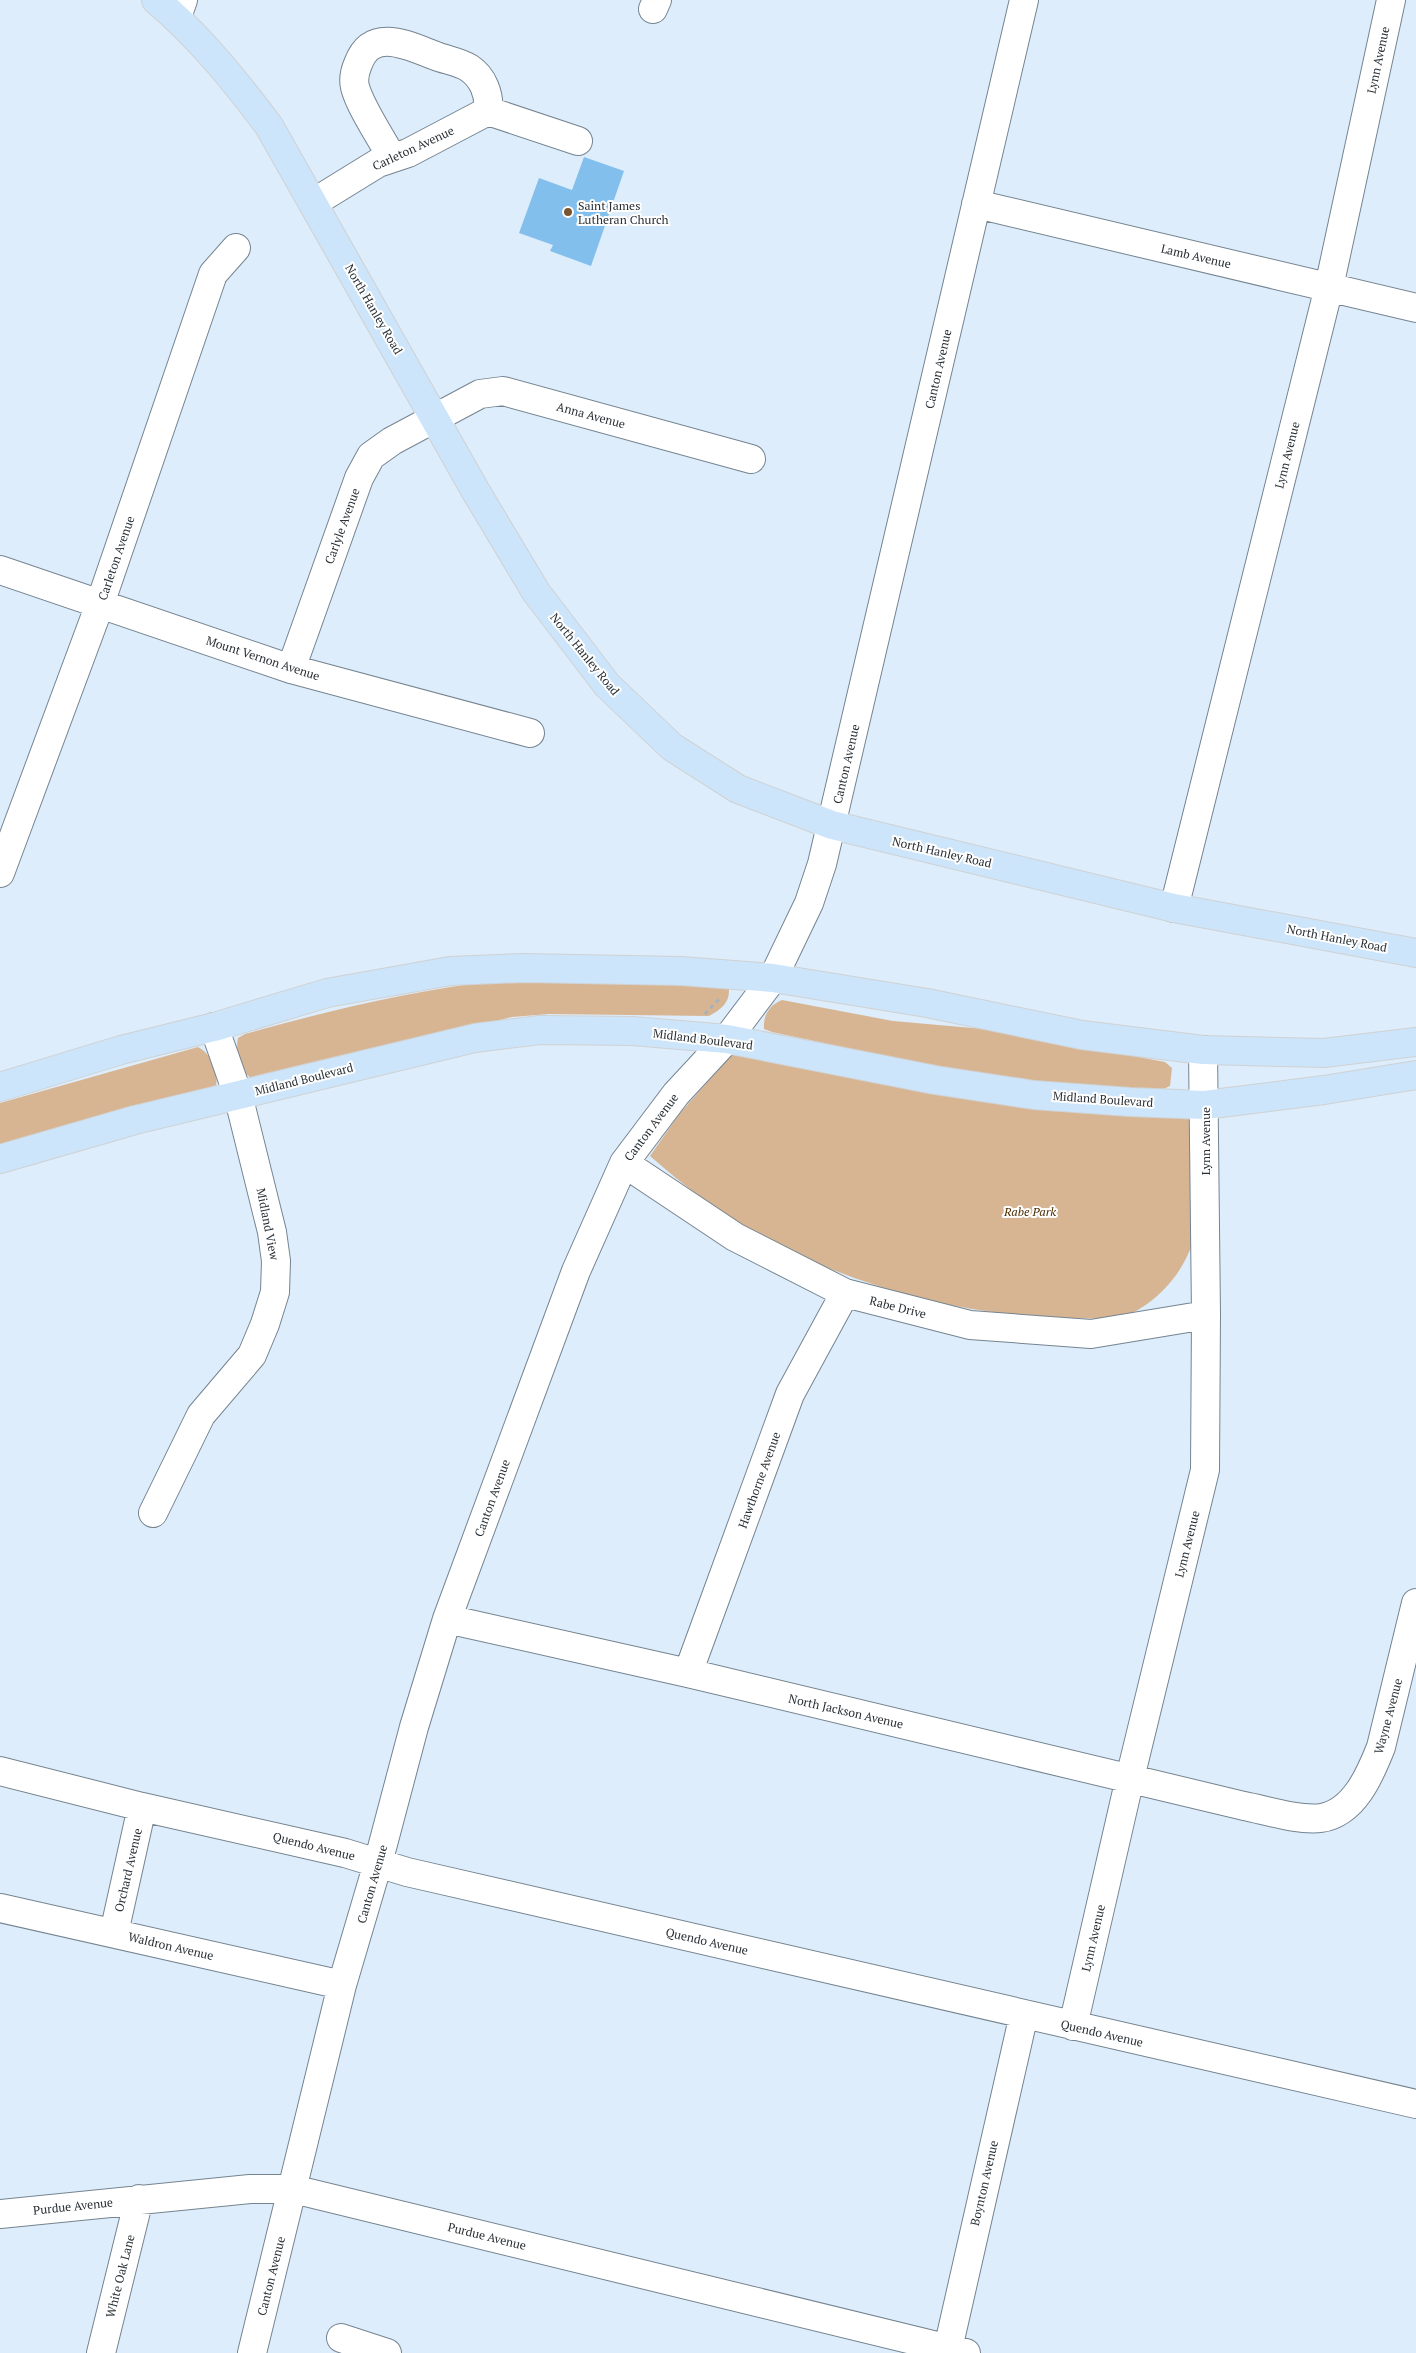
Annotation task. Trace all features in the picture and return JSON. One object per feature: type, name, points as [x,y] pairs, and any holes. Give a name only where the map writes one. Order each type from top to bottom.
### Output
[{"type":"main road","name":"North Hanley Road","points":[[172,6],[231,76],[269,126],[435,416],[475,490],[536,592],[607,685],[672,747],[738,789],[832,825],[1174,908],[1416,953]]},
{"type":"main road","points":[[0,1087],[121,1050],[214,1027],[326,993],[450,971],[523,968],[680,971],[773,978],[926,1003],[1082,1034],[1203,1050],[1324,1053],[1416,1042]]},
{"type":"main road","name":"Midland Boulevard","points":[[0,1159],[135,1120],[238,1095],[475,1038],[530,1031],[632,1031],[727,1039],[935,1080],[1034,1095],[1205,1105],[1324,1090],[1416,1075]]},
{"type":"street","name":"Canton Avenue","points":[[252,2353],[342,1985],[378,1863],[414,1727],[447,1619],[576,1272],[624,1163],[676,1094],[727,1039],[773,978],[809,903],[832,825],[1024,0]]},
{"type":"street","name":"Lynn Avenue","points":[[1174,908],[1329,288],[1391,0]]},
{"type":"street","points":[[392,158],[355,86],[355,72],[361,57],[369,47],[376,43],[401,43],[469,68],[481,80],[490,98],[488,110],[578,141]]},
{"type":"street","name":"Carleton Avenue","points":[[313,203],[378,163],[408,153],[488,110]]},
{"type":"street","name":"Lamb Avenue","points":[[976,204],[1416,308]]},
{"type":"street","name":"Carleton Avenue","points":[[0,873],[100,604],[213,274],[236,248]]},
{"type":"street","name":"Anna Avenue","points":[[435,416],[480,394],[503,391],[750,459]]},
{"type":"street","name":"Carlyle Avenue","points":[[291,669],[359,478],[371,456],[392,440],[435,416]]},
{"type":"street","name":"Mount Vernon Avenue","points":[[0,570],[291,669],[530,733]]},
{"type":"street","name":"Midland View","points":[[153,1513],[200,1415],[252,1355],[265,1324],[275,1292],[276,1261],[272,1232],[238,1095],[214,1027]]},
{"type":"street","name":"Lynn Avenue","points":[[1073,2026],[1130,1778],[1205,1470],[1205,1105],[1203,1050]]},
{"type":"street","name":"Rabe Drive","points":[[624,1163],[735,1236],[844,1293],[970,1325],[1090,1334],[1206,1315]]},
{"type":"street","name":"Hawthorne Avenue","points":[[688,1673],[790,1394],[844,1293]]},
{"type":"street","name":"Wayne Avenue","points":[[1244,1806],[1302,1817],[1321,1818],[1336,1812],[1357,1796],[1367,1782],[1381,1747],[1416,1603]]},
{"type":"street","name":"North Jackson Avenue","points":[[447,1619],[688,1673],[1244,1806]]},
{"type":"street","name":"Quendo Avenue","points":[[0,1771],[142,1807],[345,1853],[407,1872],[1416,2104]]},
{"type":"street","name":"Orchard Avenue","points":[[114,1933],[142,1807]]},
{"type":"street","name":"Waldron Avenue","points":[[0,1908],[342,1985]]},
{"type":"street","name":"Boynton Avenue","points":[[954,2352],[1024,2014]]},
{"type":"street","name":"Purdue Avenue","points":[[0,2214],[140,2198],[250,2189],[293,2189],[954,2352]]},
{"type":"street","name":"White Oak Lane","points":[[101,2353],[140,2198]]},
{"type":"street","points":[[341,2338],[387,2353]]},
{"type":"path","points":[[705,1014],[723,995]]},
{"type":"green space","points":[[499,980],[708,980],[729,987],[729,993],[724,1005],[709,1016],[549,1014],[512,1017],[255,1080],[242,1068],[238,1056],[238,1038],[245,1034],[371,1002],[466,984]]},
{"type":"green space","points":[[782,1000],[893,1021],[995,1030],[1165,1062],[1172,1068],[1170,1086],[1159,1090],[1146,1091],[1034,1083],[902,1060],[764,1029],[768,1011],[777,1002]]},
{"type":"green space","points":[[198,1047],[207,1054],[214,1065],[216,1071],[215,1090],[0,1151],[0,1103]]},
{"type":"green space","name":"Rabe Park","points":[[736,1050],[1193,1115],[1195,1231],[1188,1254],[1180,1270],[1156,1297],[1136,1311],[1110,1318],[1026,1316],[949,1305],[874,1285],[837,1272],[801,1256],[766,1239],[720,1211],[650,1156],[680,1113]]},
{"type":"building","name":"Saint James Lutheran Church","points":[[584,157],[624,171],[591,266],[550,251],[553,245],[519,233],[539,178],[572,190]]},
{"type":"place","name":"Saint James Lutheran Church","points":[[568,212]]}]
